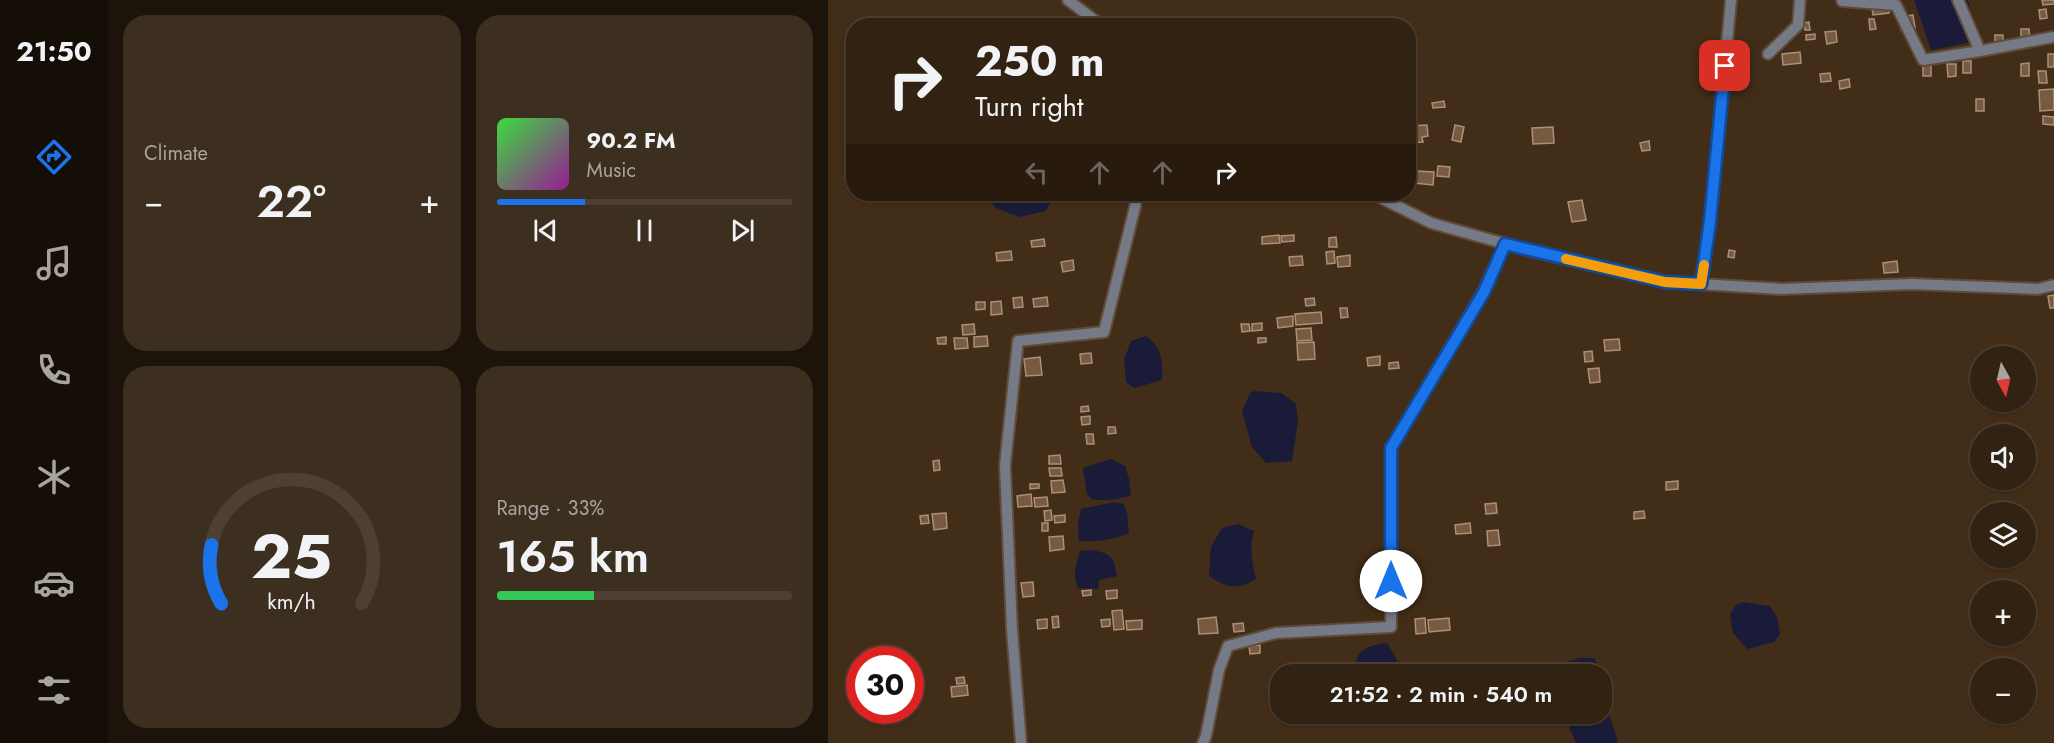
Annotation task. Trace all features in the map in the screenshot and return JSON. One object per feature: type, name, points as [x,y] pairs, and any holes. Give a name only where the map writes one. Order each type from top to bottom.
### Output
[{"type":"street","points":[[1068,0],[1092,18]]},
{"type":"street","points":[[1701,284],[1710,221],[1731,0]]},
{"type":"street","points":[[1768,54],[1798,25],[1800,0]]},
{"type":"street","points":[[1958,0],[1980,51]]},
{"type":"street","points":[[1842,1],[1896,5],[1923,60],[2054,37]]},
{"type":"street","points":[[1021,743],[1012,630],[1005,465],[1018,341],[1104,332],[1136,201]]},
{"type":"street","points":[[1386,201],[1431,223],[1505,244],[1665,282],[1782,289],[1912,284],[2038,289],[2054,285]]},
{"type":"street","points":[[1203,743],[1219,670],[1228,646],[1276,633],[1391,627],[1391,448],[1484,292],[1505,244]]},
{"type":"water","points":[[1914,0],[1968,0],[1977,41],[1931,50]]},
{"type":"water","points":[[991,201],[1051,201],[1046,211],[1019,217],[994,207]]},
{"type":"water","points":[[1146,336],[1155,345],[1160,355],[1162,380],[1134,388],[1126,382],[1124,360],[1131,341]]},
{"type":"water","points":[[1255,391],[1281,393],[1296,404],[1298,421],[1292,461],[1266,463],[1252,447],[1242,411],[1250,393]]},
{"type":"water","points":[[1111,459],[1125,466],[1131,496],[1111,500],[1093,500],[1087,494],[1083,468]]},
{"type":"water","points":[[1115,502],[1124,504],[1129,533],[1104,540],[1079,541],[1078,524],[1081,509]]},
{"type":"water","points":[[1238,524],[1254,531],[1251,550],[1256,579],[1244,585],[1232,586],[1209,576],[1211,547],[1222,528]]},
{"type":"water","points":[[1092,550],[1110,557],[1117,576],[1099,580],[1098,589],[1078,588],[1075,574],[1080,551]]},
{"type":"water","points":[[1743,602],[1770,606],[1777,617],[1780,634],[1774,642],[1747,649],[1733,633],[1730,614],[1736,605]]},
{"type":"water","points":[[1387,643],[1398,664],[1355,664],[1359,655],[1373,646]]},
{"type":"water","points":[[1580,658],[1595,658],[1597,664],[1561,664]]},
{"type":"water","points":[[1612,722],[1618,743],[1576,743],[1569,724],[1612,724]]},
{"type":"building","points":[[2042,0],[2054,0],[2054,4],[2043,5]]},
{"type":"building","points":[[1888,6],[1889,13],[1873,15],[1872,8]]},
{"type":"building","points":[[2046,9],[2047,18],[2040,19],[2039,10]]},
{"type":"building","points":[[1913,15],[1915,28],[1901,30],[1899,17]]},
{"type":"building","points":[[1869,19],[1874,19],[1876,29],[1870,30]]},
{"type":"building","points":[[1809,22],[1810,30],[1805,30],[1804,23]]},
{"type":"building","points":[[2021,29],[2029,29],[2030,41],[2021,41]]},
{"type":"building","points":[[1836,31],[1837,42],[1827,44],[1825,32]]},
{"type":"building","points":[[1815,34],[1815,39],[1806,40],[1806,35]]},
{"type":"building","points":[[1995,35],[2003,35],[2003,47],[1995,47]]},
{"type":"building","points":[[1800,52],[1801,63],[1783,65],[1782,54]]},
{"type":"building","points":[[2048,54],[2054,54],[2054,67],[2048,67]]},
{"type":"building","points":[[1963,61],[1971,61],[1971,73],[1963,73]]},
{"type":"building","points":[[2029,63],[2029,76],[2021,76],[2021,64]]},
{"type":"building","points":[[1923,64],[1931,64],[1931,76],[1923,76]]},
{"type":"building","points":[[1947,64],[1956,64],[1956,76],[1948,77]]},
{"type":"building","points":[[2038,71],[2046,71],[2047,83],[2039,83]]},
{"type":"building","points":[[1830,73],[1831,81],[1821,82],[1820,74]]},
{"type":"building","points":[[1849,79],[1850,87],[1840,89],[1839,81]]},
{"type":"building","points":[[2054,89],[2054,110],[2040,111],[2039,90]]},
{"type":"building","points":[[1976,99],[1984,99],[1984,111],[1976,111]]},
{"type":"building","points":[[1444,101],[1445,107],[1433,108],[1432,103]]},
{"type":"building","points":[[2043,116],[2054,117],[2054,125],[2043,124]]},
{"type":"building","points":[[1427,125],[1428,136],[1422,137],[1423,142],[1416,142],[1416,126]]},
{"type":"building","points":[[1455,125],[1464,127],[1461,142],[1452,140]]},
{"type":"building","points":[[1553,127],[1554,143],[1533,144],[1532,128]]},
{"type":"building","points":[[1649,141],[1650,150],[1642,151],[1640,143]]},
{"type":"building","points":[[1438,166],[1450,167],[1449,177],[1437,176]]},
{"type":"building","points":[[1416,171],[1434,172],[1433,185],[1416,183]]},
{"type":"building","points":[[1582,200],[1586,220],[1572,222],[1568,202]]},
{"type":"building","points":[[1279,235],[1280,243],[1262,244],[1262,237]]},
{"type":"building","points":[[1294,235],[1294,241],[1282,242],[1281,236]]},
{"type":"building","points":[[1336,237],[1337,247],[1329,247],[1329,238]]},
{"type":"building","points":[[1044,239],[1045,246],[1032,247],[1031,241]]},
{"type":"building","points":[[1729,250],[1735,251],[1734,258],[1728,257]]},
{"type":"building","points":[[1011,251],[1012,260],[997,261],[996,253]]},
{"type":"building","points":[[1334,251],[1335,263],[1327,264],[1326,252]]},
{"type":"building","points":[[1350,255],[1350,266],[1338,267],[1337,257]]},
{"type":"building","points":[[1302,256],[1303,265],[1290,266],[1289,257]]},
{"type":"building","points":[[1073,260],[1074,270],[1063,272],[1061,262]]},
{"type":"building","points":[[1897,261],[1898,272],[1884,273],[1883,263]]},
{"type":"building","points":[[2054,295],[2054,308],[2050,308],[2048,296]]},
{"type":"building","points":[[1022,297],[1023,307],[1014,308],[1013,298]]},
{"type":"building","points":[[1047,297],[1048,306],[1034,307],[1033,299]]},
{"type":"building","points":[[1314,298],[1315,305],[1306,306],[1305,299]]},
{"type":"building","points":[[1001,301],[1002,314],[991,315],[991,302]]},
{"type":"building","points":[[976,302],[985,302],[985,309],[976,310]]},
{"type":"building","points":[[1340,308],[1347,308],[1348,317],[1341,318]]},
{"type":"building","points":[[1321,312],[1322,323],[1296,325],[1295,314]]},
{"type":"building","points":[[1293,316],[1293,326],[1278,328],[1277,318]]},
{"type":"building","points":[[1262,323],[1262,330],[1252,331],[1252,324]]},
{"type":"building","points":[[974,324],[975,334],[963,335],[962,325]]},
{"type":"building","points":[[1241,324],[1249,324],[1250,331],[1242,332]]},
{"type":"building","points":[[1311,328],[1312,340],[1297,341],[1296,329]]},
{"type":"building","points":[[987,336],[988,346],[974,347],[974,337]]},
{"type":"building","points":[[946,337],[946,344],[938,344],[937,338]]},
{"type":"building","points":[[954,338],[967,338],[968,348],[955,349]]},
{"type":"building","points":[[1258,338],[1266,338],[1266,342],[1258,343]]},
{"type":"building","points":[[1619,339],[1620,350],[1605,351],[1604,340]]},
{"type":"building","points":[[1314,342],[1315,359],[1298,360],[1297,343]]},
{"type":"building","points":[[1592,351],[1593,361],[1585,362],[1584,352]]},
{"type":"building","points":[[1091,353],[1092,363],[1081,364],[1080,354]]},
{"type":"building","points":[[1380,356],[1380,365],[1368,366],[1367,358]]},
{"type":"building","points":[[1040,357],[1042,375],[1026,376],[1024,359]]},
{"type":"building","points":[[1398,362],[1399,368],[1389,369],[1389,363]]},
{"type":"building","points":[[1599,368],[1600,382],[1590,383],[1588,369]]},
{"type":"building","points":[[1088,406],[1089,411],[1081,412],[1081,407]]},
{"type":"building","points":[[1090,416],[1090,424],[1082,425],[1081,417]]},
{"type":"building","points":[[1108,427],[1115,427],[1116,433],[1108,434]]},
{"type":"building","points":[[1086,434],[1093,434],[1094,444],[1087,444]]},
{"type":"building","points":[[1060,455],[1061,464],[1049,464],[1049,456]]},
{"type":"building","points":[[939,460],[940,470],[934,471],[933,461]]},
{"type":"building","points":[[1049,468],[1061,468],[1062,476],[1050,476]]},
{"type":"building","points":[[1063,480],[1065,492],[1052,493],[1051,481]]},
{"type":"building","points":[[1678,481],[1678,489],[1666,490],[1666,482]]},
{"type":"building","points":[[1030,484],[1039,484],[1039,488],[1030,489]]},
{"type":"building","points":[[1031,494],[1032,506],[1018,507],[1017,496]]},
{"type":"building","points":[[1047,497],[1048,506],[1035,507],[1034,498]]},
{"type":"building","points":[[1496,503],[1497,513],[1486,514],[1485,504]]},
{"type":"building","points":[[1051,510],[1052,520],[1045,521],[1044,511]]},
{"type":"building","points":[[1644,511],[1645,518],[1634,519],[1634,512]]},
{"type":"building","points":[[946,513],[947,528],[934,530],[932,514]]},
{"type":"building","points":[[928,515],[929,523],[921,524],[920,516]]},
{"type":"building","points":[[1065,515],[1065,522],[1055,523],[1054,516]]},
{"type":"building","points":[[1042,523],[1048,523],[1048,531],[1042,531]]},
{"type":"building","points":[[1470,523],[1471,533],[1456,534],[1455,525]]},
{"type":"building","points":[[1498,530],[1500,545],[1488,546],[1487,531]]},
{"type":"building","points":[[1063,536],[1064,549],[1050,551],[1049,537]]},
{"type":"building","points":[[1033,582],[1034,596],[1023,597],[1021,583]]},
{"type":"building","points":[[1091,590],[1091,595],[1083,596],[1082,591]]},
{"type":"building","points":[[1117,590],[1117,598],[1107,599],[1106,591]]},
{"type":"building","points":[[1122,610],[1124,629],[1114,630],[1112,611]]},
{"type":"building","points":[[1058,616],[1059,627],[1053,628],[1052,617]]},
{"type":"building","points":[[1216,617],[1218,633],[1199,634],[1198,619]]},
{"type":"building","points":[[1425,618],[1426,633],[1416,634],[1415,619]]},
{"type":"building","points":[[1449,618],[1450,630],[1429,632],[1428,620]]},
{"type":"building","points":[[1047,619],[1047,628],[1038,629],[1037,620]]},
{"type":"building","points":[[1110,619],[1110,626],[1102,627],[1101,620]]},
{"type":"building","points":[[1142,620],[1142,629],[1127,630],[1126,621]]},
{"type":"building","points":[[1243,623],[1244,631],[1234,632],[1233,624]]},
{"type":"building","points":[[1260,645],[1260,653],[1250,654],[1249,646]]},
{"type":"building","points":[[964,677],[965,683],[957,684],[956,678]]},
{"type":"building","points":[[967,685],[968,695],[952,697],[951,687]]},
{"type":"slow traffic","points":[[1566,259],[1665,282],[1701,284],[1704,265]]},
{"type":"route","points":[[1391,581],[1391,448],[1484,292],[1505,244],[1665,282],[1701,284],[1710,221],[1725,66]]}]
